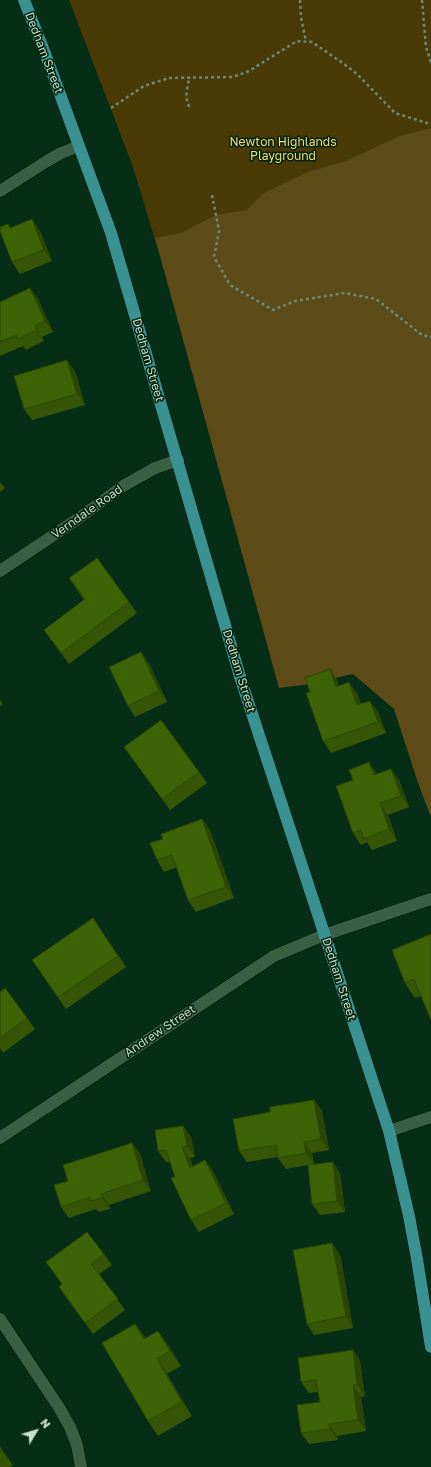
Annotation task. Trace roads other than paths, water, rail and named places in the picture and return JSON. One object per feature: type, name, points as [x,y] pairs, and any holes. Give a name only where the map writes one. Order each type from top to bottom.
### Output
[{"type":"main road","name":"Dedham Street","points":[[24,0],[111,233],[239,673],[389,1131],[418,1259],[431,1347]]},
{"type":"street","points":[[0,192],[47,161],[61,153],[79,146]]},
{"type":"street","name":"Verndale Road","points":[[0,571],[79,518],[123,486],[155,468],[178,460]]},
{"type":"street","name":"Andrew Street","points":[[0,1138],[253,969],[281,953],[324,935],[431,899]]},
{"type":"street","points":[[389,1131],[431,1117]]},
{"type":"street","points":[[0,1319],[64,1415],[77,1445],[81,1467]]},
{"type":"park label","name":"Newton Highlands Playground","points":[[283,149]]}]
